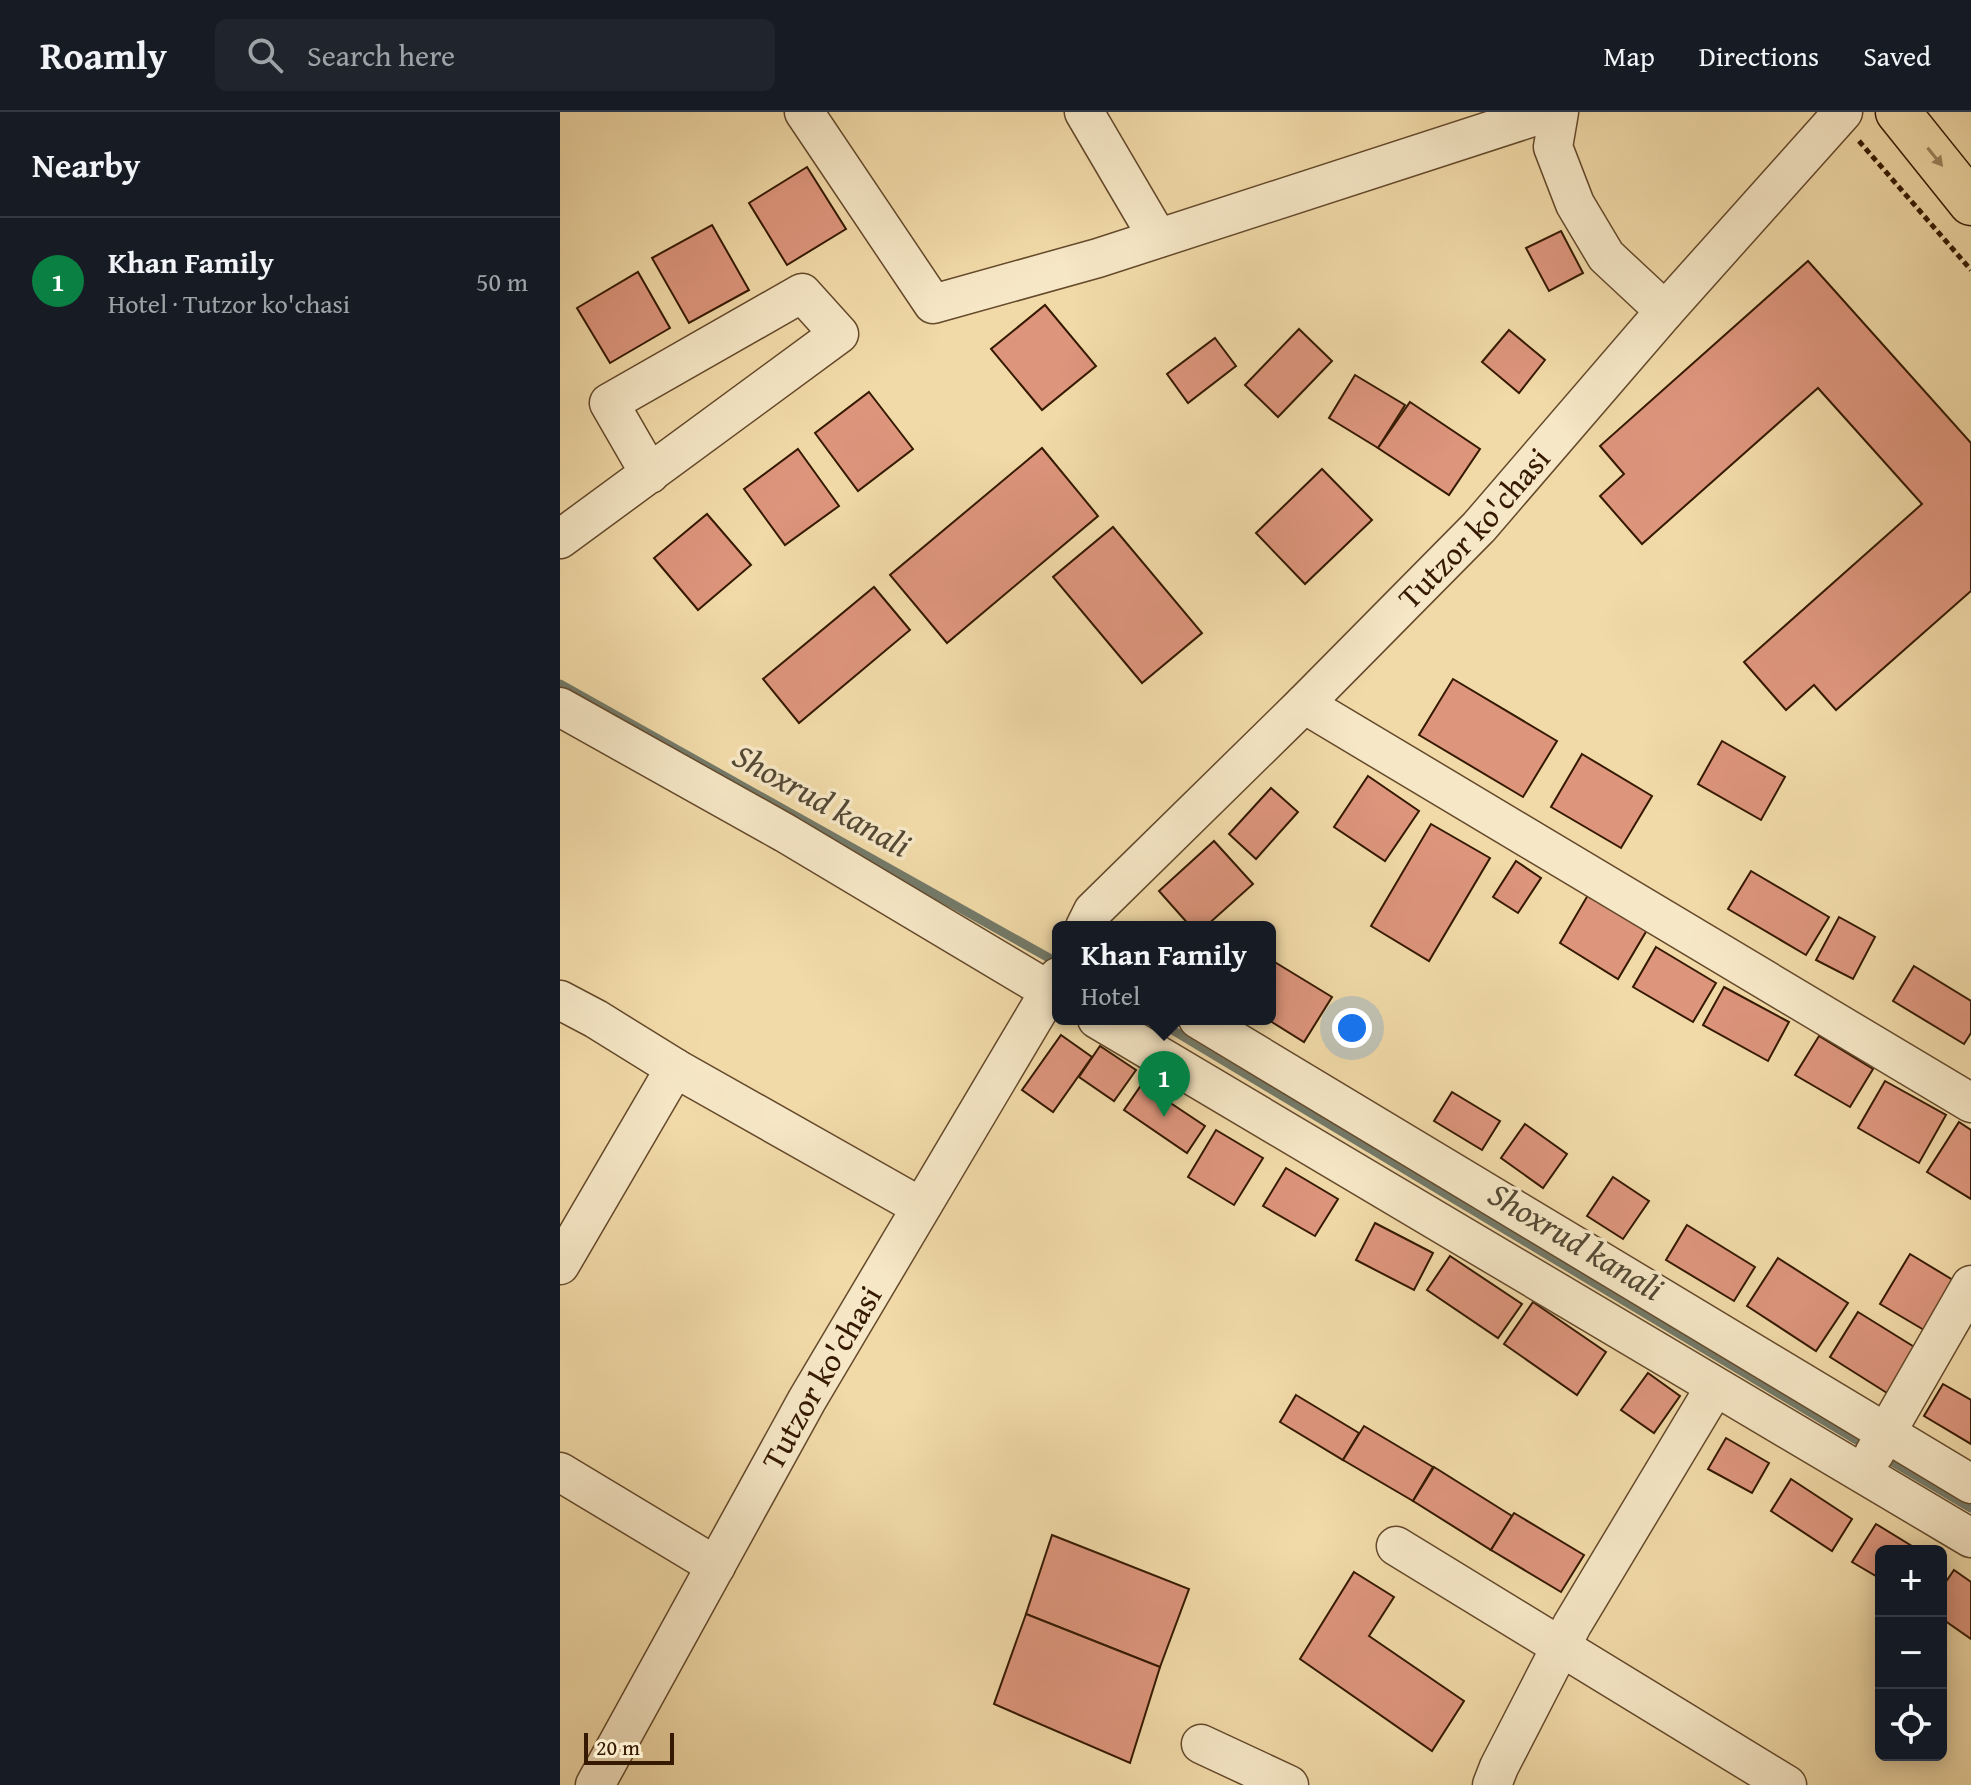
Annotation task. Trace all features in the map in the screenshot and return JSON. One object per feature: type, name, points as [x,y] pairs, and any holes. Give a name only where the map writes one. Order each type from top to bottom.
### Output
[{"type":"main road","points":[[1898,112],[1971,203]]},
{"type":"street","points":[[804,112],[933,304],[1098,258],[1548,112]]},
{"type":"street","points":[[1084,112],[1158,238]]},
{"type":"street","points":[[1559,112],[1553,147],[1575,204],[1606,256],[1665,311]]},
{"type":"street","name":"Tutzor ko'chasi","points":[[1088,921],[1093,911],[1479,527],[1665,311],[1840,115]]},
{"type":"street","points":[[560,539],[650,474],[839,334],[802,293],[609,403],[650,474]]},
{"type":"street","points":[[1304,704],[1971,1103]]},
{"type":"street","points":[[560,707],[1052,986]]},
{"type":"street","name":"Tutzor ko'chasi","points":[[595,1785],[807,1400],[1052,993]]},
{"type":"street","points":[[560,1000],[921,1207]]},
{"type":"street","points":[[1107,1025],[1971,1538]]},
{"type":"street","points":[[1208,1025],[1971,1484]]},
{"type":"street","points":[[560,1265],[675,1068]]},
{"type":"street","points":[[1863,1474],[1971,1285]]},
{"type":"street","points":[[1492,1785],[1572,1625],[1715,1387]]},
{"type":"street","points":[[560,1472],[716,1566]]},
{"type":"street","points":[[1396,1546],[1787,1785]]},
{"type":"street","points":[[1201,1744],[1289,1785]]},
{"type":"path","points":[[1840,115],[1971,270]]},
{"type":"building","points":[[807,167],[846,229],[787,265],[749,203]]},
{"type":"building","points":[[712,225],[749,290],[689,323],[652,258]]},
{"type":"building","points":[[1561,231],[1583,273],[1549,291],[1526,248]]},
{"type":"building","points":[[1808,261],[1971,443],[1971,591],[1836,710],[1814,685],[1786,710],[1744,662],[1922,504],[1818,388],[1642,544],[1600,496],[1624,474],[1600,446]]},
{"type":"building","points":[[638,272],[670,328],[610,363],[577,308]]},
{"type":"building","points":[[1045,305],[1096,366],[1042,410],[991,349]]},
{"type":"building","points":[[1299,329],[1332,361],[1278,417],[1245,385]]},
{"type":"building","points":[[1509,330],[1545,360],[1519,393],[1482,362]]},
{"type":"building","points":[[1215,338],[1236,366],[1188,403],[1167,374]]},
{"type":"building","points":[[1355,375],[1405,405],[1378,448],[1329,418]]},
{"type":"building","points":[[869,392],[913,449],[858,491],[815,433]]},
{"type":"building","points":[[1410,402],[1480,449],[1449,495],[1378,448]]},
{"type":"building","points":[[1042,448],[1098,516],[947,643],[890,575]]},
{"type":"building","points":[[798,449],[839,506],[785,545],[744,489]]},
{"type":"building","points":[[1322,469],[1372,520],[1305,584],[1256,533]]},
{"type":"building","points":[[707,514],[751,565],[698,610],[654,558]]},
{"type":"building","points":[[1113,527],[1202,633],[1142,683],[1053,577]]},
{"type":"building","points":[[874,587],[910,630],[799,723],[763,679]]},
{"type":"building","points":[[1453,679],[1557,741],[1523,797],[1419,735]]},
{"type":"building","points":[[1722,741],[1785,777],[1761,820],[1698,784]]},
{"type":"building","points":[[1582,754],[1652,796],[1621,848],[1551,807]]},
{"type":"building","points":[[1368,776],[1419,811],[1385,861],[1334,827]]},
{"type":"building","points":[[1271,788],[1298,812],[1256,859],[1229,834]]},
{"type":"building","points":[[1431,824],[1490,858],[1429,961],[1371,926]]},
{"type":"building","points":[[1214,841],[1253,884],[1212,921],[1186,921],[1159,891]]},
{"type":"building","points":[[1516,861],[1541,878],[1518,913],[1493,897]]},
{"type":"building","points":[[1751,871],[1829,917],[1806,955],[1728,909]]},
{"type":"building","points":[[1588,895],[1647,930],[1618,979],[1560,943]]},
{"type":"building","points":[[1839,917],[1875,937],[1853,979],[1816,960]]},
{"type":"building","points":[[1656,947],[1716,983],[1693,1022],[1633,987]]},
{"type":"building","points":[[1276,963],[1332,997],[1304,1042],[1276,1025]]},
{"type":"building","points":[[1914,966],[1971,1001],[1971,1033],[1964,1044],[1893,1001]]},
{"type":"building","points":[[1724,987],[1789,1022],[1768,1061],[1703,1025]]},
{"type":"building","points":[[1061,1035],[1092,1057],[1053,1112],[1022,1090]]},
{"type":"building","points":[[1819,1036],[1873,1069],[1850,1107],[1795,1075]]},
{"type":"building","points":[[1100,1046],[1136,1070],[1114,1101],[1079,1077]]},
{"type":"building","points":[[1885,1081],[1946,1115],[1919,1163],[1858,1128]]},
{"type":"building","points":[[1142,1084],[1205,1126],[1187,1153],[1124,1110]]},
{"type":"building","points":[[1452,1092],[1500,1121],[1482,1150],[1434,1121]]},
{"type":"building","points":[[1959,1122],[1971,1130],[1971,1199],[1927,1172]]},
{"type":"building","points":[[1525,1124],[1567,1154],[1543,1188],[1501,1158]]},
{"type":"building","points":[[1216,1130],[1263,1158],[1234,1205],[1188,1177]]},
{"type":"building","points":[[1286,1168],[1338,1199],[1315,1236],[1263,1206]]},
{"type":"building","points":[[1613,1177],[1649,1201],[1623,1239],[1587,1216]]},
{"type":"building","points":[[1375,1223],[1433,1253],[1414,1290],[1356,1260]]},
{"type":"building","points":[[1687,1225],[1755,1267],[1734,1301],[1666,1260]]},
{"type":"building","points":[[1910,1254],[1953,1280],[1924,1330],[1880,1304]]},
{"type":"building","points":[[1450,1256],[1522,1304],[1498,1338],[1427,1290]]},
{"type":"building","points":[[1778,1258],[1848,1303],[1816,1351],[1747,1306]]},
{"type":"building","points":[[1533,1302],[1606,1352],[1577,1395],[1504,1344]]},
{"type":"building","points":[[1858,1312],[1916,1348],[1887,1393],[1830,1357]]},
{"type":"building","points":[[1648,1373],[1680,1396],[1654,1433],[1621,1410]]},
{"type":"building","points":[[1943,1384],[1971,1400],[1971,1444],[1924,1416]]},
{"type":"building","points":[[1296,1395],[1359,1433],[1343,1460],[1280,1422]]},
{"type":"building","points":[[1364,1426],[1433,1467],[1413,1501],[1343,1460]]},
{"type":"building","points":[[1726,1438],[1769,1463],[1752,1493],[1708,1469]]},
{"type":"building","points":[[1434,1467],[1512,1516],[1491,1550],[1413,1501]]},
{"type":"building","points":[[1791,1479],[1852,1519],[1832,1551],[1771,1511]]},
{"type":"building","points":[[1514,1513],[1584,1555],[1561,1592],[1491,1550]]},
{"type":"building","points":[[1876,1524],[1910,1545],[1875,1545],[1875,1575],[1852,1562]]},
{"type":"building","points":[[1052,1535],[1189,1589],[1160,1667],[1026,1614]]},
{"type":"building","points":[[1954,1570],[1971,1582],[1971,1639],[1947,1622],[1947,1580]]},
{"type":"building","points":[[1354,1572],[1394,1597],[1369,1636],[1464,1701],[1432,1751],[1300,1659]]},
{"type":"building","points":[[1026,1614],[1160,1667],[1130,1763],[994,1704]]},
{"type":"waterway","name":"Shoxrud kanali","points":[[560,684],[1052,960]]},
{"type":"waterway","name":"Shoxrud kanali","points":[[1164,1025],[1868,1447]]},
{"type":"waterway","name":"Shoxrud kanali","points":[[1881,1455],[1971,1508]]},
{"type":"place","name":"Khan Family","points":[[1164,1117]]}]
